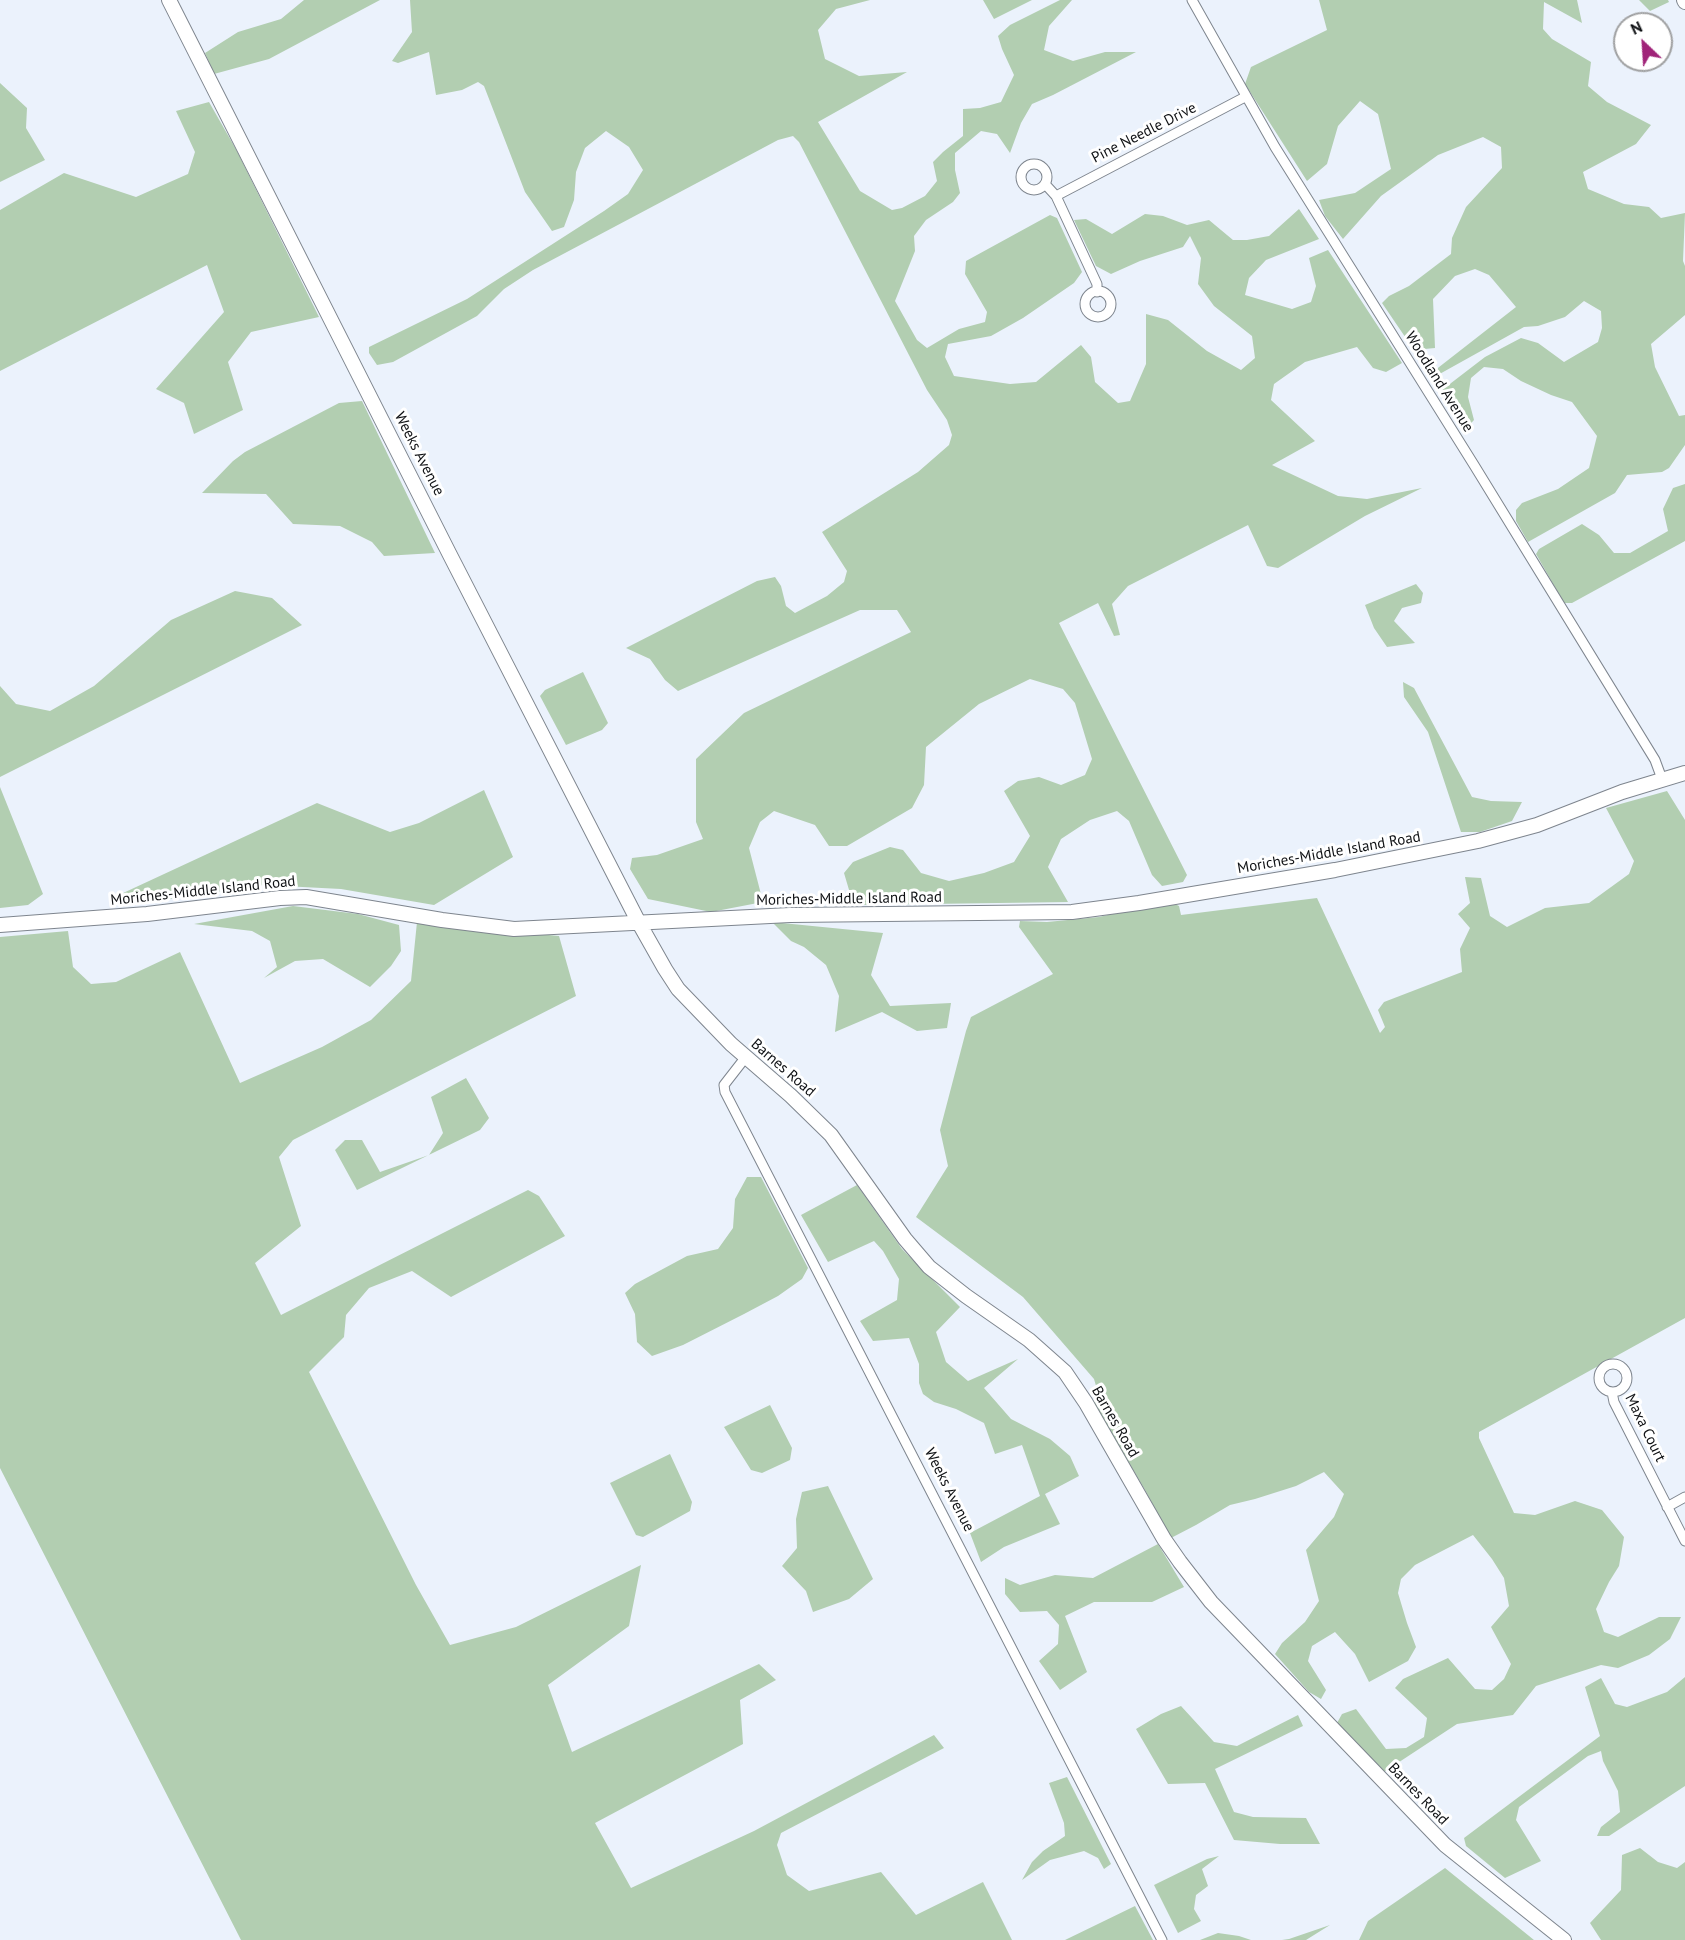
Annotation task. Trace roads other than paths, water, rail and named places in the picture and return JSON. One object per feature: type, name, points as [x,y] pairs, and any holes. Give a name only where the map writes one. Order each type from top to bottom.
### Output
[{"type":"street","name":"Weeks Avenue","points":[[169,0],[639,923]]},
{"type":"street","name":"Woodland Avenue","points":[[1192,0],[1245,97],[1610,686],[1655,760],[1662,779]]},
{"type":"street","name":"Pine Needle Drive","points":[[1056,196],[1245,97]]},
{"type":"street","points":[[1045,184],[1056,196],[1097,284],[1097,292]]},
{"type":"street","name":"Moriches-Middle Island Road","points":[[0,925],[147,914],[270,899],[306,897],[442,920],[514,929],[790,915],[1032,913],[1092,910],[1335,870],[1478,841],[1537,825],[1662,779],[1685,773]]},
{"type":"street","name":"Barnes Road","points":[[639,923],[678,988],[745,1058],[791,1096],[831,1135],[901,1233],[929,1267],[1029,1340],[1065,1372],[1086,1403],[1164,1539],[1211,1602],[1445,1845],[1564,1940]]},
{"type":"street","name":"Weeks Avenue","points":[[745,1058],[724,1085],[726,1092],[1162,1940]]},
{"type":"street","name":"Maxa Court","points":[[1612,1392],[1614,1402],[1685,1542]]},
{"type":"street","points":[[1667,1507],[1685,1497]]}]
